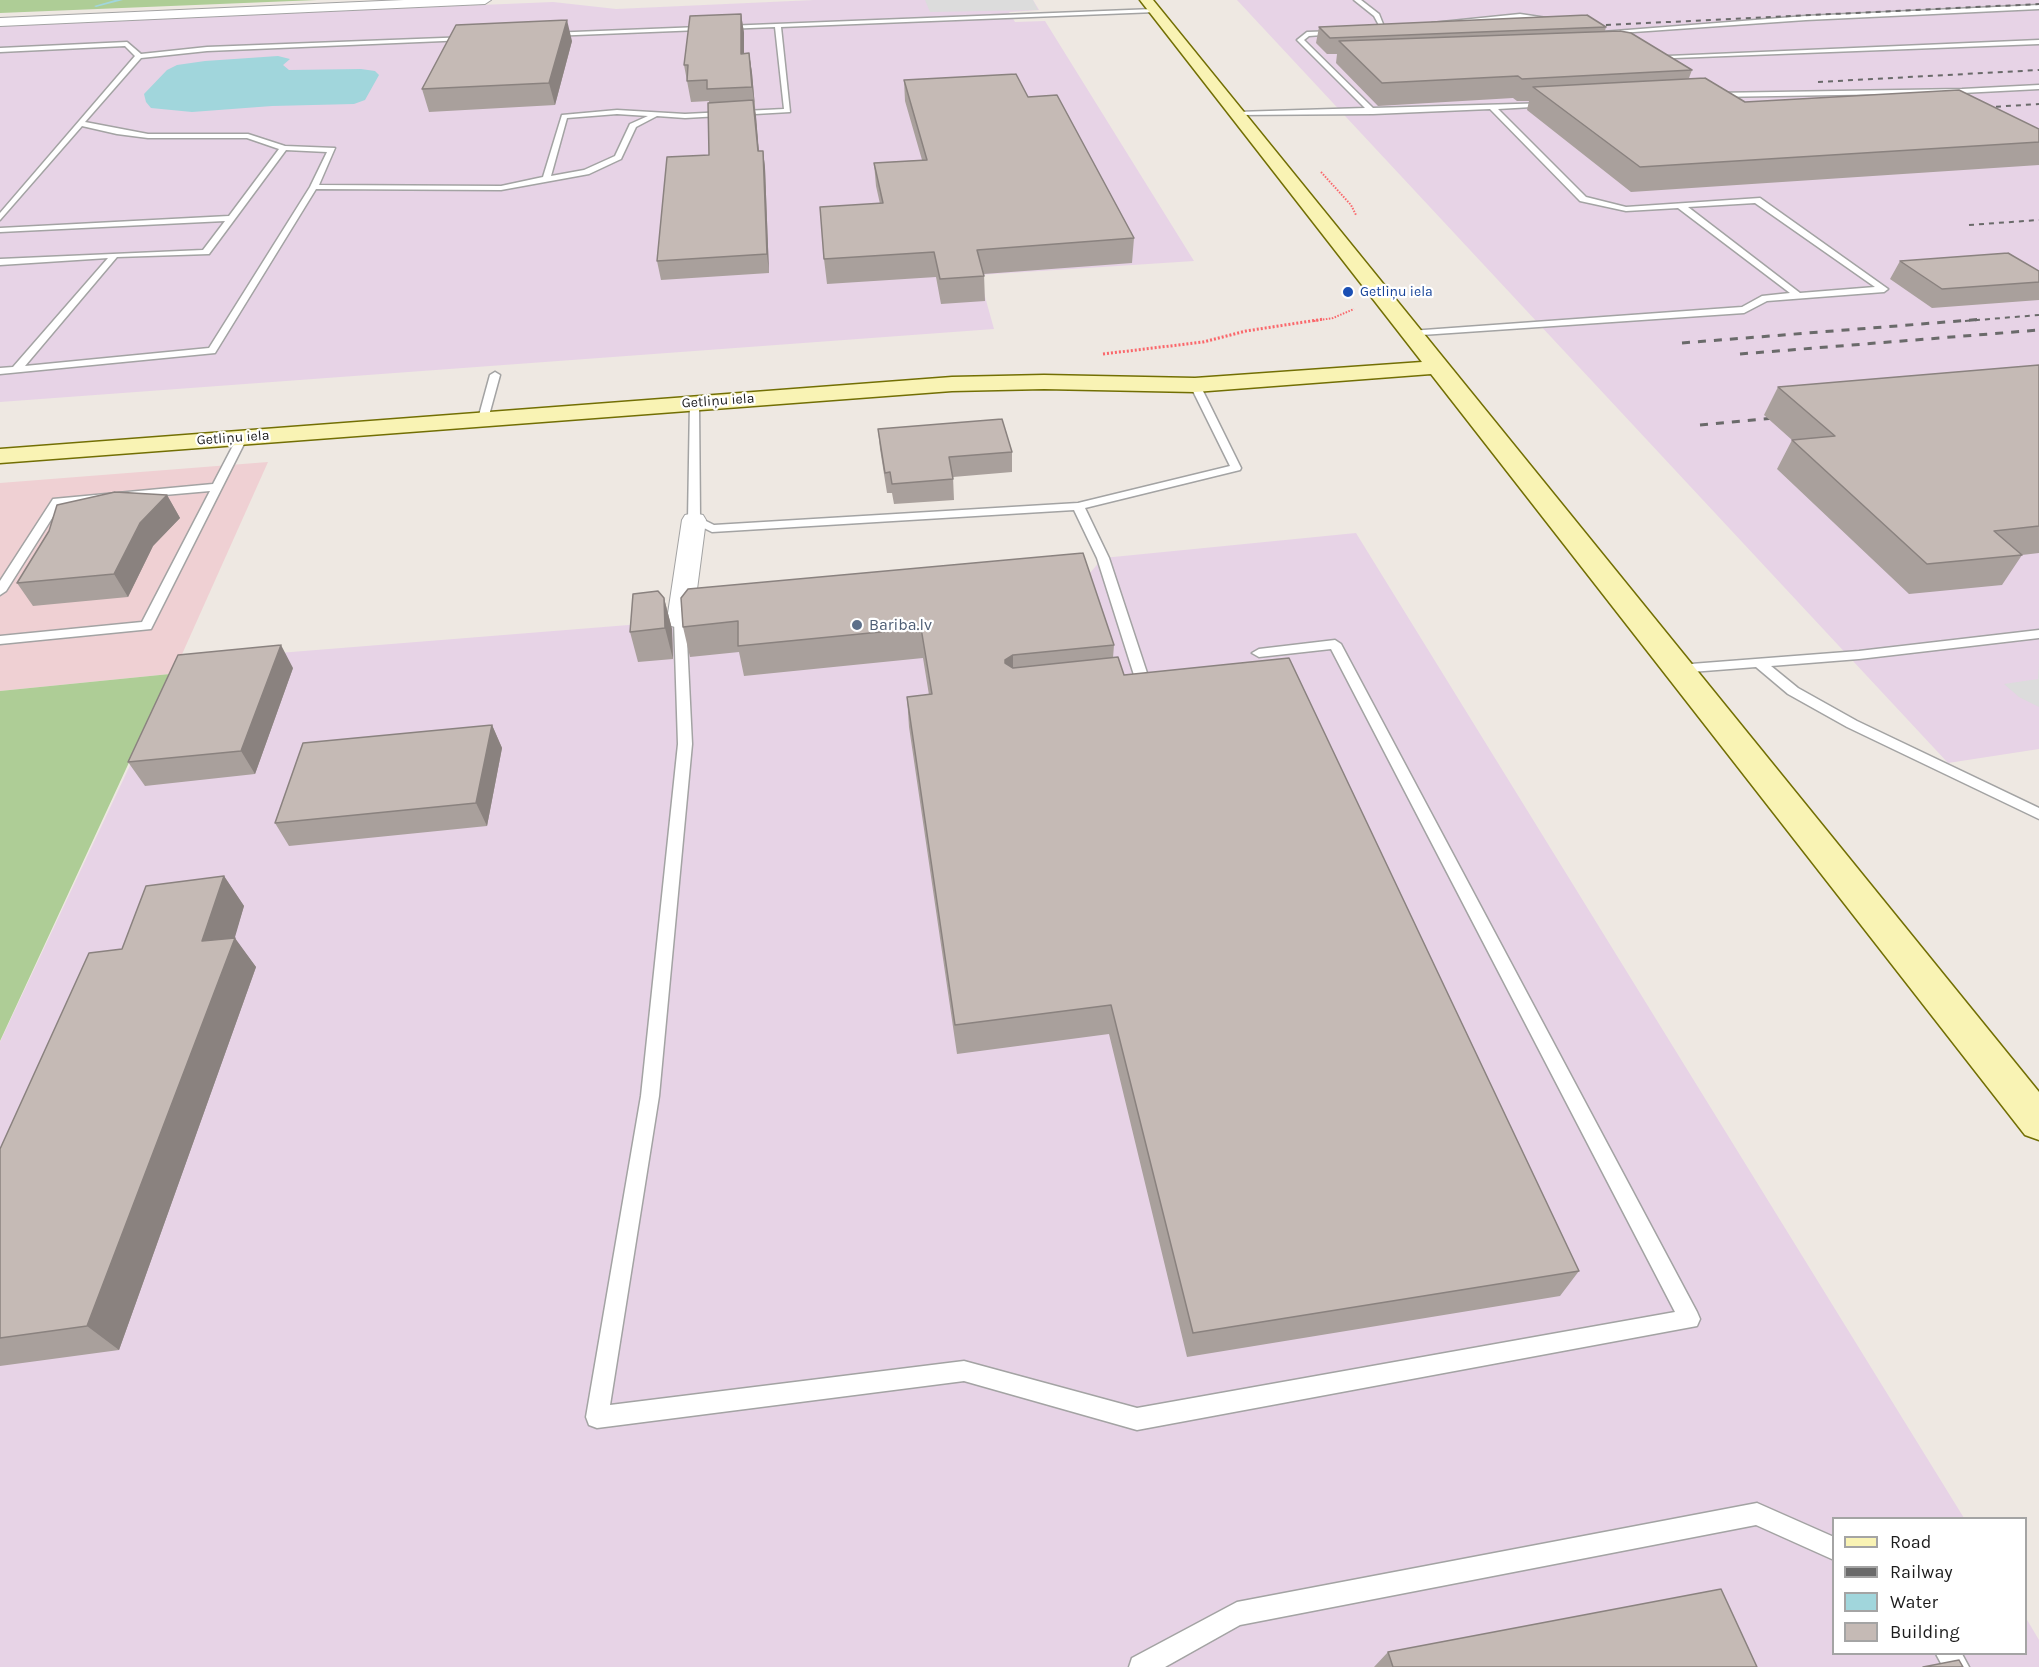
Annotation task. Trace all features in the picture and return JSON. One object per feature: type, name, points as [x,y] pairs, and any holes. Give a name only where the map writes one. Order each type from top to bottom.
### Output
[{"type":"main road","points":[[1150,5],[2039,1122]]},
{"type":"main road","name":"Getliņu iela","points":[[0,456],[952,384],[1044,382],[1195,385],[1436,367]]},
{"type":"street","points":[[0,22],[485,0]]},
{"type":"street","points":[[680,620],[694,520]]},
{"type":"lane","points":[[1357,0],[1377,15],[1383,28]]},
{"type":"lane","points":[[547,35],[1150,5]]},
{"type":"lane","points":[[1621,42],[1602,30],[2039,7]]},
{"type":"lane","points":[[1429,24],[1520,16],[1566,21]]},
{"type":"lane","points":[[546,178],[564,116],[617,112],[685,116],[788,111],[778,25]]},
{"type":"lane","points":[[1372,28],[1395,27]]},
{"type":"lane","points":[[1340,31],[1307,34],[1300,40],[1373,112]]},
{"type":"lane","points":[[0,218],[139,56],[207,50],[478,38]]},
{"type":"lane","points":[[446,45],[454,39]]},
{"type":"lane","points":[[1645,57],[2039,42]]},
{"type":"lane","points":[[0,50],[127,44],[139,56]]},
{"type":"lane","points":[[1637,52],[1663,68]]},
{"type":"lane","points":[[1319,59],[1331,58]]},
{"type":"lane","points":[[1708,95],[1962,91],[2039,87]]},
{"type":"lane","points":[[1237,114],[1373,112],[1560,103]]},
{"type":"lane","points":[[1410,334],[1744,310],[1765,298],[1884,289],[1757,200],[1626,209],[1583,199],[1492,107]]},
{"type":"lane","points":[[314,187],[501,188],[586,172],[618,157],[633,126],[660,113]]},
{"type":"lane","points":[[0,371],[212,351],[314,187],[332,150],[284,148],[248,136],[148,136],[117,132],[80,123]]},
{"type":"lane","points":[[0,262],[206,252],[284,148]]},
{"type":"lane","points":[[1681,206],[1799,296]]},
{"type":"lane","points":[[0,230],[233,218]]},
{"type":"lane","points":[[15,371],[115,255]]},
{"type":"lane","points":[[483,419],[495,375]]},
{"type":"lane","points":[[694,403],[694,520],[712,529],[1078,506],[1236,468],[1195,385]]},
{"type":"lane","points":[[0,640],[147,626],[242,438]]},
{"type":"lane","points":[[0,591],[57,501],[217,487]]},
{"type":"lane","points":[[1078,506],[1103,558],[1142,679],[1119,681]]},
{"type":"lane","points":[[680,620],[685,744],[650,1096],[597,1417],[964,1371],[1137,1419],[1690,1319],[1335,644],[1259,653]]},
{"type":"lane","points":[[1678,669],[1859,655],[2039,634]]},
{"type":"lane","points":[[1758,662],[1793,691],[1852,724],[2039,814]]},
{"type":"lane","points":[[1141,1667],[1237,1614],[1757,1514],[1832,1549]]},
{"type":"shaded area","points":[[814,0],[1033,0],[1039,10],[1009,12],[1015,22],[1045,21],[1194,261],[979,275],[994,329],[0,402],[0,25],[553,2],[616,9]]},
{"type":"shaded area","points":[[925,0],[1033,0],[1038,10],[930,12]]},
{"type":"shaded area","points":[[1237,0],[2039,0],[2039,749],[1948,763]]},
{"type":"shaded area","points":[[268,462],[179,661],[170,674],[0,691],[0,483]]},
{"type":"shaded area","points":[[1356,533],[1963,1517],[1832,1517],[1832,1655],[2027,1655],[2027,1620],[2039,1640],[2039,1667],[0,1667],[0,1042],[179,661],[641,624],[1081,583],[1103,558]]},
{"type":"shaded area","points":[[2039,664],[2039,707],[2019,697],[2004,684],[2038,679]]},
{"type":"green space","points":[[0,0],[317,0],[0,13]]},
{"type":"green space","points":[[170,674],[0,1041],[0,691]]},
{"type":"water","points":[[278,56],[290,59],[283,65],[289,70],[361,69],[375,71],[379,75],[365,100],[354,104],[272,106],[192,112],[151,108],[146,102],[144,94],[167,70],[177,65]]},
{"type":"building","points":[[741,14],[741,54],[749,53],[752,87],[707,89],[707,80],[687,81],[688,65],[684,65],[690,16]]},
{"type":"building","points":[[1587,15],[1606,27],[1330,38],[1319,27]]},
{"type":"building","points":[[567,20],[549,83],[422,89],[456,25]]},
{"type":"building","points":[[1620,31],[1631,33],[1692,70],[1522,79],[1518,76],[1382,83],[1339,41]]},
{"type":"building","points":[[1016,74],[1028,97],[1057,95],[1134,238],[977,250],[984,276],[940,279],[934,252],[824,259],[820,207],[883,203],[874,163],[927,160],[904,80]]},
{"type":"building","points":[[1705,78],[1745,102],[1959,90],[2039,129],[2039,142],[1640,167],[1533,87]]},
{"type":"building","points":[[753,100],[758,151],[763,151],[767,254],[657,261],[667,157],[709,155],[708,103]]},
{"type":"building","points":[[2008,253],[2039,271],[2039,282],[1942,289],[1900,261]]},
{"type":"building","points":[[2039,365],[2039,526],[1994,531],[2022,555],[1927,564],[1792,440],[1835,436],[1778,387]]},
{"type":"building","points":[[1002,419],[1012,452],[949,457],[953,479],[892,484],[890,472],[885,473],[878,429]]},
{"type":"building","points":[[115,492],[167,495],[140,523],[114,574],[17,583],[49,531],[57,505]]},
{"type":"building","points":[[1083,553],[1114,645],[1013,655],[1005,660],[1005,663],[1013,668],[1118,657],[1124,675],[1289,658],[1579,1271],[1193,1333],[1111,1005],[955,1025],[907,697],[932,694],[921,628],[738,646],[738,621],[683,627],[681,598],[688,589]]},
{"type":"building","points":[[658,591],[664,598],[665,628],[630,632],[633,594]]},
{"type":"building","points":[[281,645],[241,751],[128,762],[178,655]]},
{"type":"building","points":[[492,725],[476,803],[275,823],[303,743]]},
{"type":"building","points":[[224,876],[202,941],[235,938],[87,1326],[0,1338],[0,1149],[89,953],[122,949],[146,886]]},
{"type":"building","points":[[1721,1589],[1757,1667],[1393,1667],[1388,1652]]},
{"type":"building","points":[[1959,1660],[1963,1667],[1923,1667]]},
{"type":"waterway","points":[[96,6],[121,0]]},
{"type":"railway","points":[[1586,26],[2039,4]]},
{"type":"railway","points":[[1818,82],[2039,70]]},
{"type":"railway","points":[[1976,108],[2039,104]]},
{"type":"railway","points":[[1969,225],[2039,220]]},
{"type":"railway","points":[[1965,321],[2039,315]]},
{"type":"railway","points":[[1682,343],[1984,319]]},
{"type":"railway","points":[[1740,354],[2039,330]]},
{"type":"railway","points":[[1700,425],[1784,417]]},
{"type":"place","name":"Getliņu iela","points":[[1348,292]]},
{"type":"place","name":"Bariba.lv","points":[[857,625]]}]
